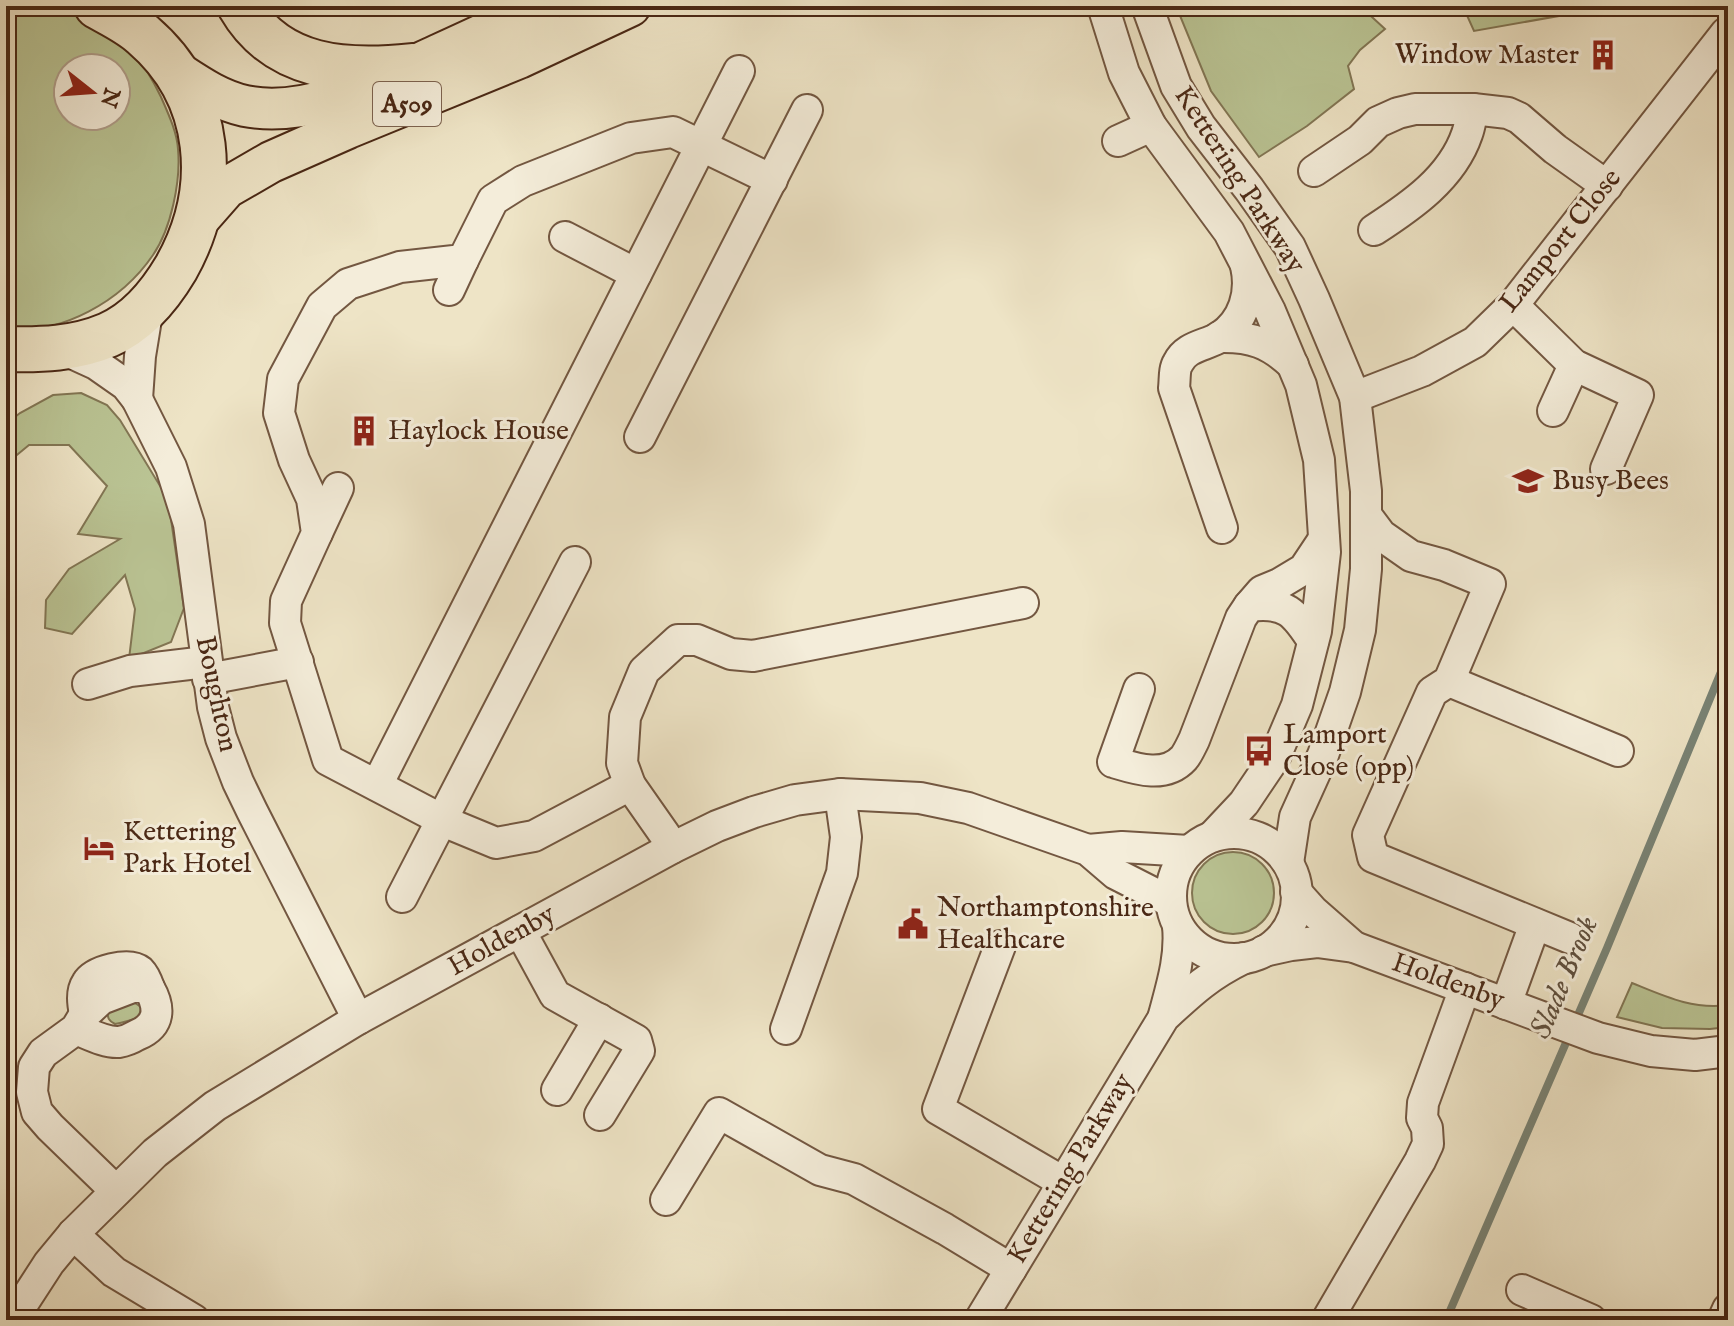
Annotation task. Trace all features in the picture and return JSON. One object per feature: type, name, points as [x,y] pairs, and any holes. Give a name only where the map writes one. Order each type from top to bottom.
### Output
[{"type":"highway","points":[[6,349],[57,349],[87,343],[129,323],[148,307],[166,285],[197,221],[204,190],[204,158],[202,130],[192,102],[167,61],[142,34],[97,6]]},
{"type":"highway","points":[[153,6],[154,23],[167,61]]},
{"type":"highway","points":[[240,6],[278,47],[306,60],[338,68],[412,66]]},
{"type":"highway","points":[[6,377],[57,349]]},
{"type":"main road","name":"A509","points":[[167,61],[203,89],[223,99],[273,109],[300,106],[336,98],[543,6]]},
{"type":"main road","name":"A509","points":[[197,221],[226,188],[271,162],[519,58],[630,6]]},
{"type":"street","points":[[1103,6],[1124,73],[1151,126],[1229,232],[1270,311],[1301,385],[1319,460],[1323,568],[1313,641],[1297,705],[1275,757],[1244,803],[1201,844],[1178,866],[1172,884],[1175,914],[1190,941],[1206,952],[1225,958],[1254,954],[1278,940],[1289,926],[1295,910],[1294,877],[1288,863],[1274,847],[1255,836],[1234,833],[1201,844]]},
{"type":"street","name":"Kettering Parkway","points":[[1147,6],[1176,86],[1201,127],[1290,247],[1355,397],[1366,491],[1366,569],[1360,630],[1345,692],[1323,755],[1295,817],[1288,863]]},
{"type":"street","name":"Lamport Close","points":[[1355,397],[1422,371],[1475,342],[1513,305],[1726,33]]},
{"type":"street","points":[[377,785],[739,71]]},
{"type":"street","points":[[1314,171],[1360,140],[1378,122],[1398,113],[1415,109],[1473,109],[1508,113],[1519,118],[1555,149],[1607,186]]},
{"type":"street","points":[[1374,230],[1413,204],[1448,169],[1467,136],[1473,109]]},
{"type":"street","points":[[640,437],[807,110]]},
{"type":"street","points":[[1118,141],[1151,126]]},
{"type":"street","points":[[449,290],[493,200],[523,181],[631,138],[673,132],[772,180]]},
{"type":"street","points":[[565,237],[636,274]]},
{"type":"street","points":[[317,533],[312,499],[294,460],[279,413],[283,379],[322,306],[348,284],[400,267],[463,260]]},
{"type":"street","points":[[1222,528],[1174,388],[1177,364],[1189,350],[1219,337],[1241,315],[1249,281],[1245,264]]},
{"type":"street","points":[[1513,305],[1574,365],[1638,395],[1606,469]]},
{"type":"street","points":[[137,399],[141,344],[148,307]]},
{"type":"street","points":[[1219,337],[1261,343],[1278,351],[1293,365]]},
{"type":"street","name":"Boughton","points":[[57,349],[96,364],[126,385],[137,399],[171,467],[189,524],[207,670],[221,738],[238,782],[358,1019]]},
{"type":"street","points":[[1553,411],[1574,365]]},
{"type":"street","points":[[338,488],[286,601],[285,623],[328,760],[443,820],[496,843],[534,836],[630,785]]},
{"type":"street","points":[[1366,515],[1381,535],[1411,556],[1444,565],[1490,584],[1449,681],[1432,692],[1368,835],[1373,857],[1570,938]]},
{"type":"street","points":[[1139,689],[1113,762],[1141,770],[1160,770],[1172,766],[1184,758],[1194,740],[1241,618],[1249,606],[1262,591],[1304,569],[1324,539]]},
{"type":"street","points":[[1366,569],[1411,556]]},
{"type":"street","points":[[402,897],[575,562]]},
{"type":"street","points":[[672,848],[630,785],[622,763],[625,717],[644,671],[678,640],[697,640],[731,654],[753,656],[1023,603]]},
{"type":"street","points":[[1249,606],[1266,603],[1287,609],[1298,618],[1313,641]]},
{"type":"street","points":[[88,684],[130,671],[207,670],[298,662]]},
{"type":"street","points":[[1449,681],[1618,751]]},
{"type":"street","points":[[786,1029],[842,873],[846,837],[840,794]]},
{"type":"street","name":"Holdenby","points":[[12,1320],[49,1263],[73,1234],[155,1153],[215,1106],[358,1019],[672,848],[754,812],[795,800],[840,794],[920,798],[968,808],[1088,850],[1116,874],[1175,914]]},
{"type":"street","name":"Holdenby","points":[[1088,850],[1201,844]]},
{"type":"street","name":"Holdenby","points":[[1296,892],[1323,921],[1354,947]]},
{"type":"street","name":"Kettering Parkway","points":[[1164,1017],[1180,944],[1175,914]]},
{"type":"street","points":[[1506,1004],[1535,924]]},
{"type":"street","points":[[520,931],[555,995],[636,1040],[639,1051],[600,1115]]},
{"type":"street","name":"Holdenby","points":[[1254,954],[1317,942],[1354,947],[1598,1038],[1651,1051],[1695,1055],[1728,1051]]},
{"type":"street","points":[[1000,946],[938,1109],[1063,1182]]},
{"type":"street","name":"Kettering Parkway","points":[[980,1320],[1164,1017],[1199,984],[1254,954]]},
{"type":"street","points":[[81,1022],[111,1041],[122,1042],[151,1026],[157,1016],[157,1001],[149,988],[135,986],[101,999],[81,1022],[43,1053],[34,1067],[32,1092],[37,1112],[116,1191]]},
{"type":"street","points":[[1327,1320],[1428,1144],[1427,1128],[1422,1118],[1423,1103],[1465,988]]},
{"type":"street","points":[[557,1090],[599,1019]]},
{"type":"street","points":[[666,1200],[719,1113],[820,1170],[854,1179],[1011,1269]]},
{"type":"street","points":[[73,1234],[114,1272],[194,1320]]},
{"type":"street","points":[[1522,1290],[1591,1320]]},
{"type":"street","points":[[1723,1320],[1728,1309]]},
{"type":"green space","points":[[6,6],[38,13],[40,6],[60,9],[104,30],[132,52],[52,52],[52,132],[132,132],[132,52],[161,97],[176,136],[179,162],[170,218],[153,255],[140,272],[88,312],[48,327],[6,330]]},
{"type":"green space","points":[[1176,6],[1360,6],[1385,29],[1360,50],[1348,66],[1354,89],[1307,126],[1259,157],[1211,91]]},
{"type":"green space","points":[[1467,6],[1599,6],[1598,9],[1474,31],[1465,11]]},
{"type":"green space","points":[[81,393],[107,405],[120,420],[168,499],[184,608],[171,642],[129,659],[135,609],[125,575],[72,634],[45,628],[46,600],[69,569],[120,539],[78,534],[107,486],[69,445],[29,445],[6,464],[6,424],[53,395]]},
{"type":"green space","points":[[1233,852],[1249,855],[1262,864],[1271,877],[1274,893],[1271,909],[1262,922],[1249,931],[1233,934],[1217,931],[1204,922],[1195,909],[1192,893],[1195,877],[1204,864],[1217,855]]},
{"type":"green space","points":[[1632,983],[1691,1004],[1728,1005],[1728,1027],[1662,1028],[1617,1017]]},
{"type":"green space","points":[[132,1001],[141,1007],[136,1018],[115,1024],[110,1020],[108,1011]]},
{"type":"waterway","name":"Slade Brook","points":[[1446,1320],[1607,948],[1728,655]]},
{"type":"place","name":"Window Master","points":[[1603,55]]},
{"type":"place","name":"Haylock House","points":[[364,431]]},
{"type":"place","name":"Busy Bees","points":[[1528,481]]},
{"type":"place","name":"Lamport Close (opp)","points":[[1259,751]]},
{"type":"place","name":"Kettering Park Hotel","points":[[99,848]]},
{"type":"place","name":"Northamptonshire Healthcare","points":[[913,924]]}]
